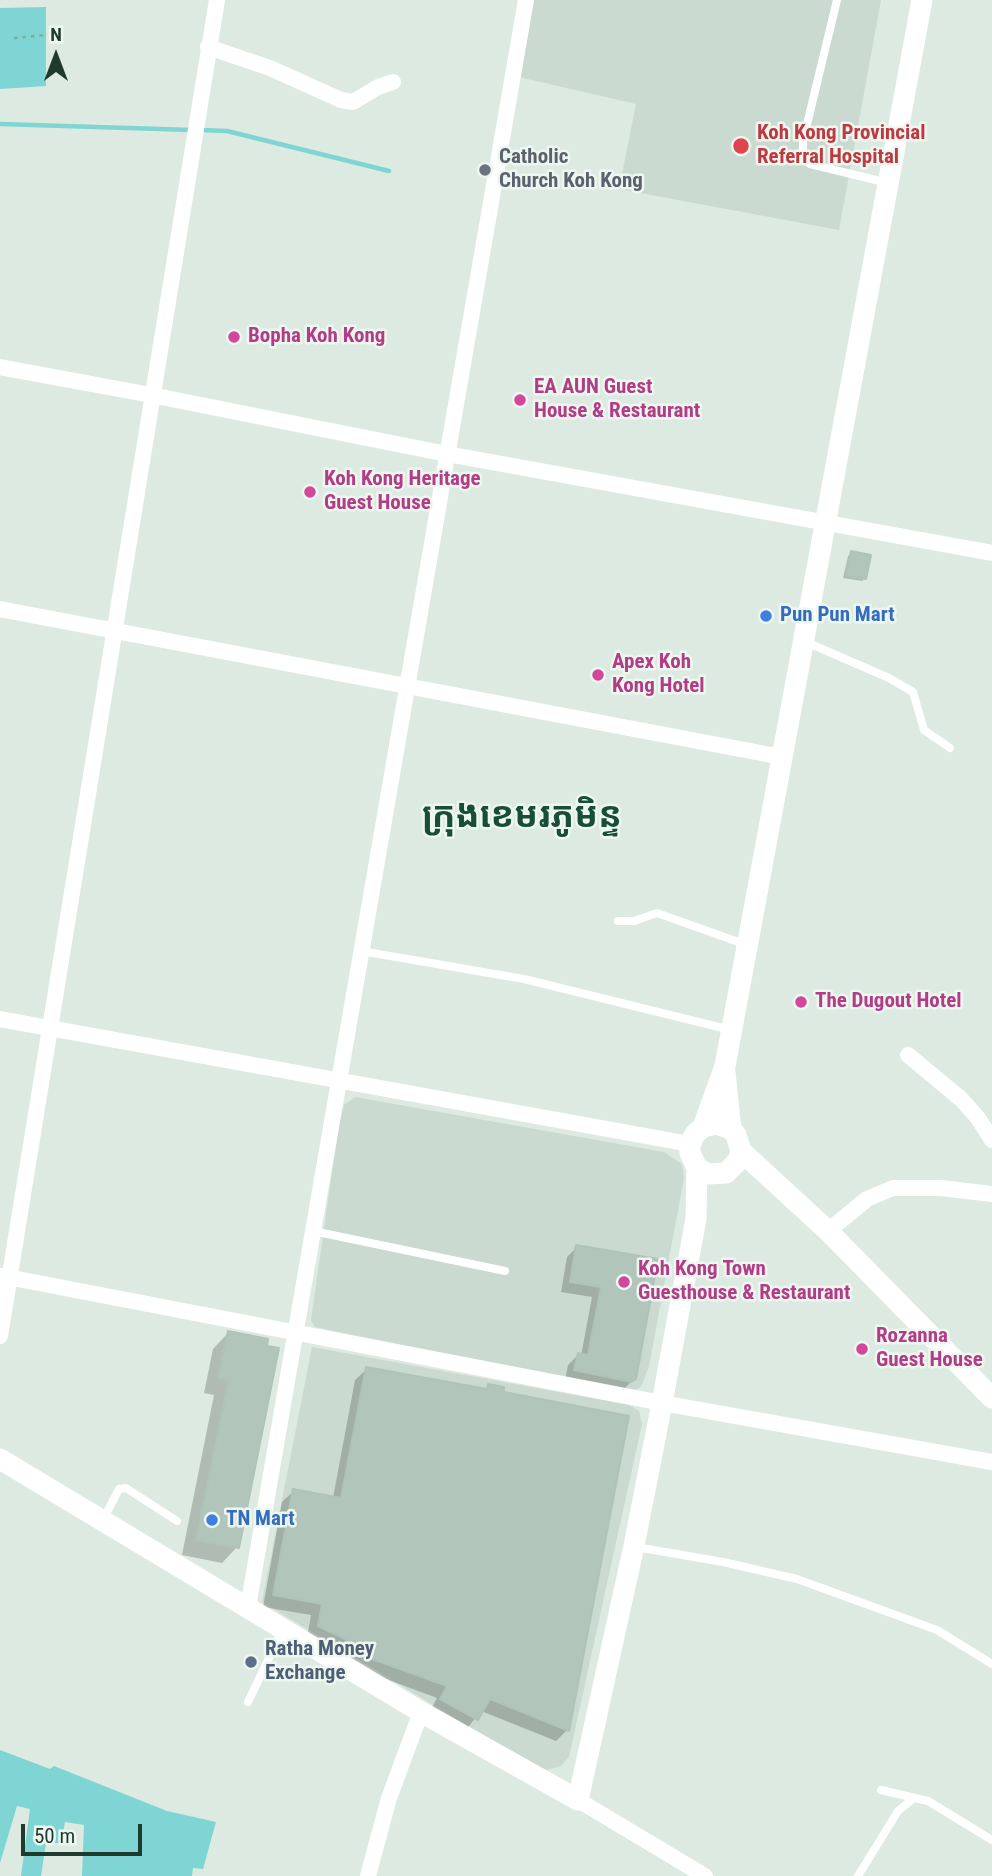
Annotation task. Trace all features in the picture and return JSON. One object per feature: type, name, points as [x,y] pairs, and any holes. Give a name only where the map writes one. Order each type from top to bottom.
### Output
[{"type":"street","points":[[0,1336],[5,1277],[217,0]]},
{"type":"street","points":[[248,1607],[526,0]]},
{"type":"street","points":[[578,1800],[634,1546],[696,1219],[698,1168],[690,1153],[690,1144],[695,1134],[703,1127],[725,1066],[921,0]]},
{"type":"street","points":[[208,47],[270,68],[341,100],[353,102],[378,87],[393,82]]},
{"type":"street","points":[[0,367],[447,454],[992,553]]},
{"type":"street","points":[[0,609],[782,757]]},
{"type":"street","points":[[0,1018],[690,1144]]},
{"type":"street","points":[[908,1055],[961,1099],[978,1118],[992,1140]]},
{"type":"street","points":[[696,1219],[731,1165],[740,1143],[731,1129],[725,1066]]},
{"type":"street","points":[[703,1127],[717,1124],[731,1129]]},
{"type":"street","points":[[698,1168],[708,1174],[731,1165],[766,1173],[828,1231],[992,1398]]},
{"type":"street","points":[[828,1231],[867,1199],[893,1188],[941,1188],[992,1194]]},
{"type":"street","points":[[5,1277],[662,1403],[992,1462]]},
{"type":"street","points":[[0,1459],[421,1713],[578,1800],[705,1876]]},
{"type":"street","points":[[368,1876],[389,1798],[421,1713]]},
{"type":"lane","points":[[837,0],[803,141],[803,155],[810,164],[888,183]]},
{"type":"lane","points":[[803,641],[889,678],[912,692],[924,730],[950,748]]},
{"type":"lane","points":[[618,920],[634,921],[657,913],[747,946]]},
{"type":"lane","points":[[361,951],[524,979],[731,1030]]},
{"type":"lane","points":[[313,1231],[505,1271]]},
{"type":"lane","points":[[103,1520],[119,1489],[126,1488],[177,1521]]},
{"type":"lane","points":[[634,1546],[797,1579],[937,1630],[992,1664]]},
{"type":"lane","points":[[248,1702],[283,1628]]},
{"type":"lane","points":[[881,1790],[928,1801],[992,1840]]},
{"type":"lane","points":[[858,1876],[898,1811],[914,1798]]},
{"type":"path","points":[[14,38],[46,35]]},
{"type":"shaded area","name":"Koh Kong Provincial Referral Hospital","points":[[533,0],[881,0],[839,230],[619,189],[636,104],[519,77]]},
{"type":"shaded area","points":[[355,1097],[664,1152],[682,1164],[684,1178],[649,1366],[642,1385],[633,1392],[315,1327],[311,1320],[339,1123],[344,1105]]},
{"type":"shaded area","points":[[312,1347],[629,1405],[639,1411],[642,1424],[569,1757],[561,1766],[547,1770],[533,1765],[262,1602]]},
{"type":"water","points":[[46,7],[46,86],[0,89],[0,8]]},
{"type":"water","points":[[0,1750],[50,1769],[54,1766],[167,1811],[216,1822],[203,1869],[193,1868],[192,1876],[82,1876],[84,1825],[65,1822],[61,1843],[46,1843],[41,1876],[21,1876],[30,1809],[17,1806],[0,1863]]},
{"type":"building","points":[[851,551],[871,555],[866,579],[846,575]]},
{"type":"building","points":[[576,1245],[658,1259],[636,1379],[631,1382],[574,1370],[578,1353],[588,1355],[601,1287],[570,1282]]},
{"type":"building","points":[[228,1331],[268,1339],[267,1346],[279,1348],[239,1548],[196,1540],[229,1380],[218,1378]]},
{"type":"building","points":[[366,1367],[487,1389],[488,1384],[504,1387],[504,1392],[629,1416],[569,1731],[490,1699],[478,1720],[440,1699],[447,1686],[364,1656],[368,1650],[318,1626],[322,1604],[273,1595],[293,1489],[341,1498]]},
{"type":"waterway","points":[[0,124],[192,130]]},
{"type":"waterway","points":[[200,130],[227,131],[389,171]]},
{"type":"place","name":"Koh Kong Provincial Referral Hospital","points":[[741,146]]},
{"type":"place","name":"Catholic Church Koh Kong","points":[[485,170]]},
{"type":"place","name":"Bopha Koh Kong","points":[[234,337]]},
{"type":"place","name":"EA AUN Guest House & Restaurant","points":[[520,400]]},
{"type":"place","name":"Koh Kong Heritage Guest House","points":[[310,492]]},
{"type":"place","name":"Pun Pun Mart","points":[[766,616]]},
{"type":"place","name":"Apex Koh Kong Hotel","points":[[598,675]]},
{"type":"place","name":"The Dugout Hotel","points":[[801,1002]]},
{"type":"place","name":"Koh Kong Town Guesthouse & Restaurant","points":[[624,1282]]},
{"type":"place","name":"Rozanna Guest House","points":[[862,1349]]},
{"type":"place","name":"TN Mart","points":[[212,1520]]},
{"type":"place","name":"Ratha Money Exchange","points":[[251,1662]]},
{"type":"district","name":"ក្រុងខេមរភូមិន្ទ","points":[[522,818]]}]
